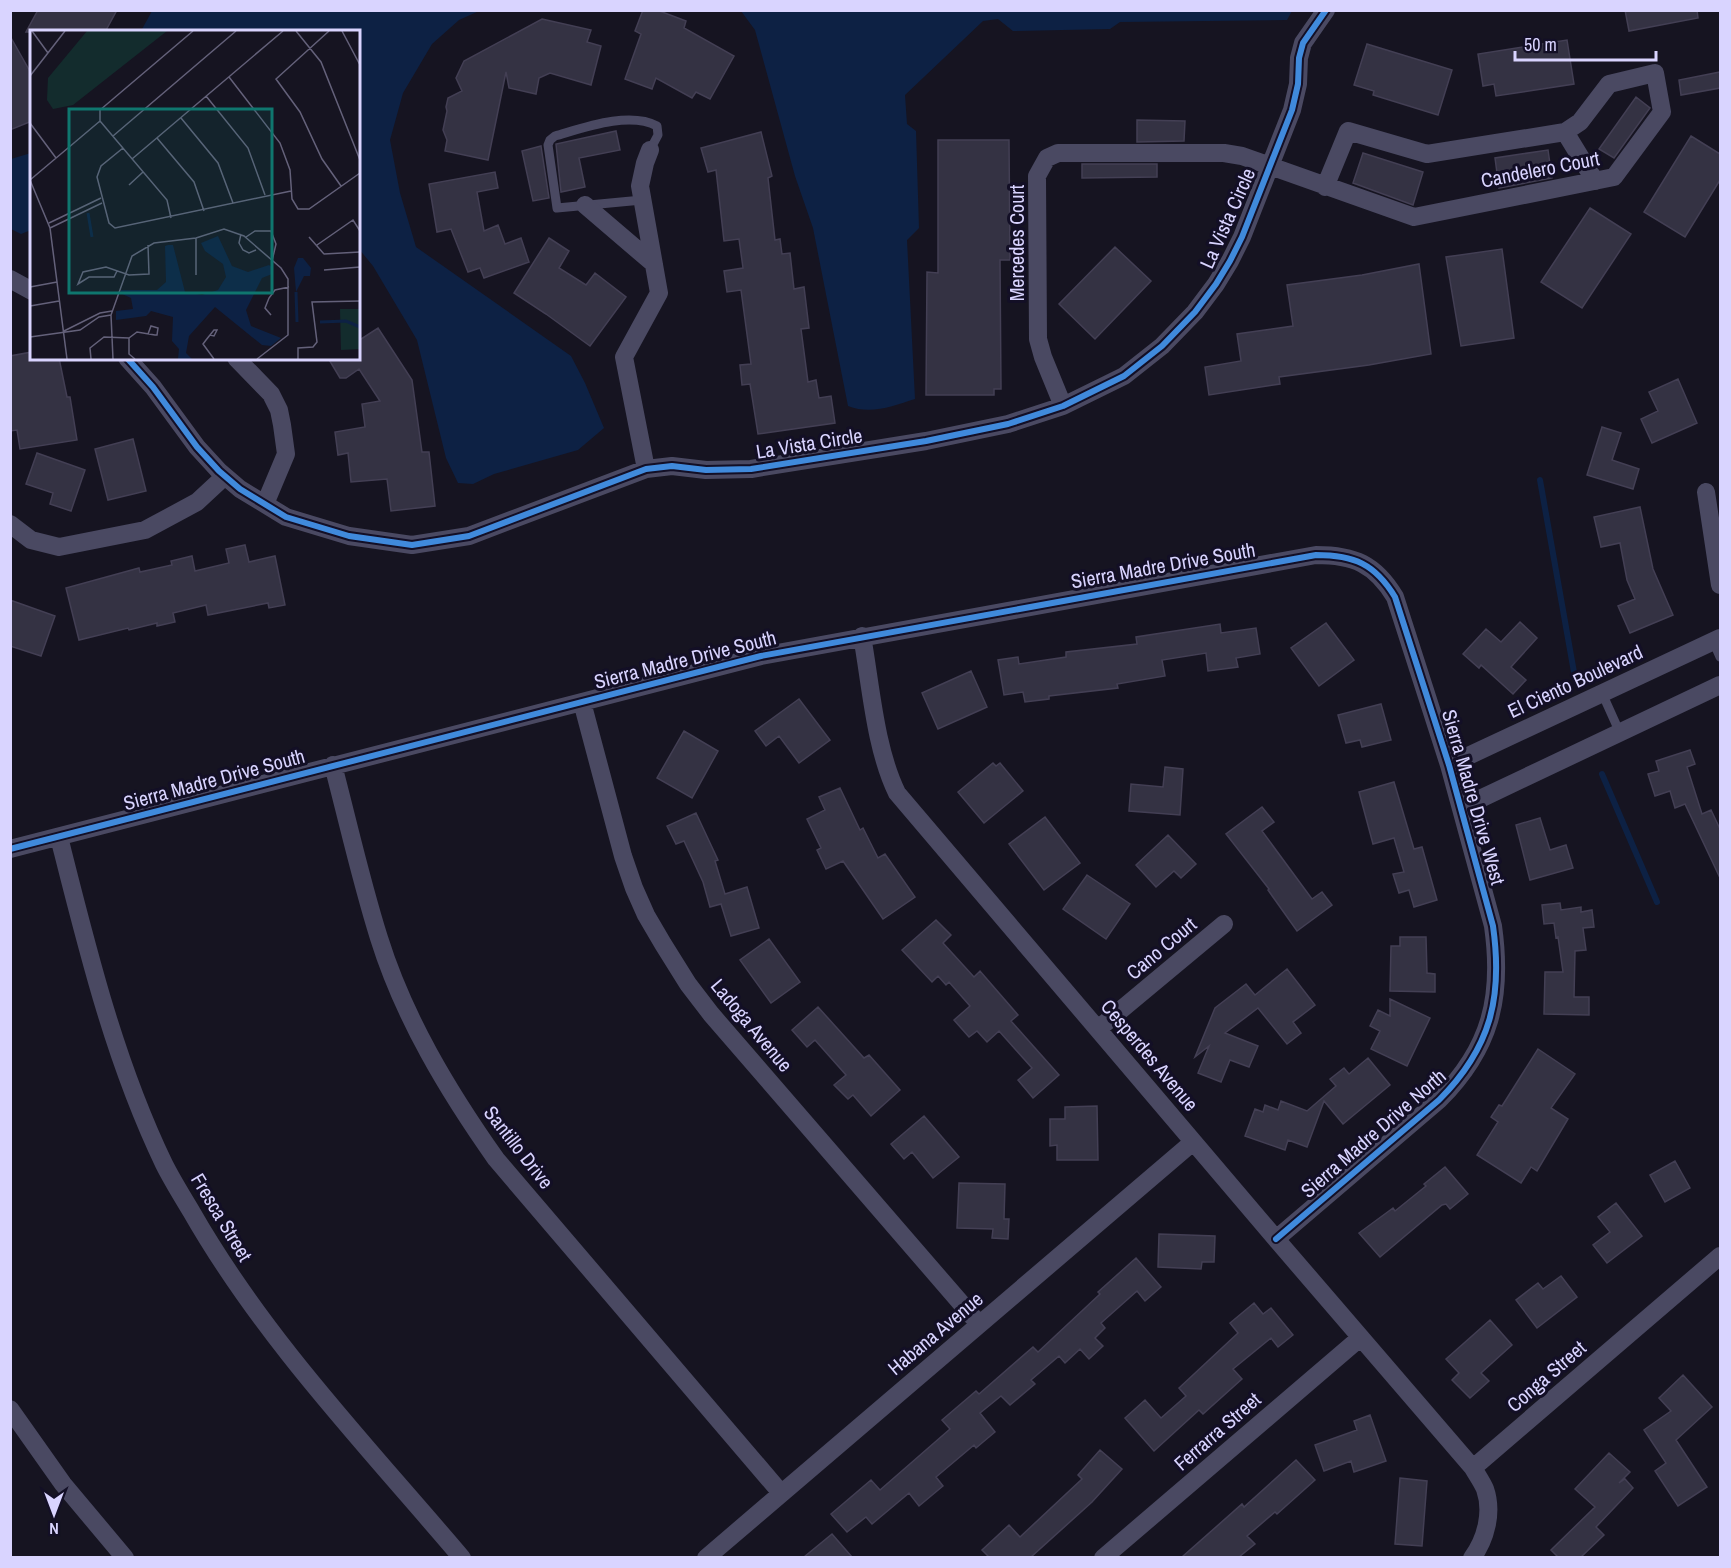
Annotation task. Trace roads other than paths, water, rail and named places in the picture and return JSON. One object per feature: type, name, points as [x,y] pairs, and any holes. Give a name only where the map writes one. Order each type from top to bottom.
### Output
[{"type":"street","name":"La Vista Circle","points":[[138,362],[197,447],[240,489],[286,517],[350,536],[412,544],[470,536],[646,469],[672,466],[706,470],[751,470],[1008,424],[1063,406],[1124,376],[1162,346],[1195,312],[1230,261],[1249,220],[1292,110],[1303,43],[1326,10]]},
{"type":"street","name":"Candelero Court","points":[[1269,165],[1325,187],[1414,217],[1594,182],[1614,177],[1662,112],[1655,73],[1609,84],[1580,122],[1565,132],[1427,154],[1348,131],[1325,187]]},
{"type":"street","points":[[1565,132],[1594,182]]},
{"type":"street","points":[[646,469],[624,357],[659,293],[640,186],[650,150]]},
{"type":"street","name":"Mercedes Court","points":[[1063,406],[1038,339],[1037,176],[1047,158],[1058,153],[1224,153],[1269,165]]},
{"type":"street","points":[[585,205],[654,264]]},
{"type":"street","points":[[10,279],[30,290]]},
{"type":"street","points":[[239,360],[271,394],[279,410],[282,425],[286,454],[265,504]]},
{"type":"street","points":[[10,524],[31,540],[59,547],[145,530],[196,502],[225,476]]},
{"type":"street","points":[[1706,492],[1720,585]]},
{"type":"street","name":"Sierra Madre Drive South","points":[[10,849],[761,656],[1316,555],[1338,555],[1359,561],[1374,571]]},
{"type":"street","name":"Sierra Madre Drive West","points":[[1374,571],[1386,582],[1395,597],[1449,765],[1494,926],[1497,987],[1491,1016],[1481,1042]]},
{"type":"street","name":"Cesperdes Avenue","points":[[862,636],[882,752],[897,793],[1473,1468]]},
{"type":"street","name":"El Ciento Boulevard","points":[[1449,765],[1602,693],[1718,645]]},
{"type":"street","points":[[1461,808],[1720,685]]},
{"type":"street","name":"Ladoga Avenue","points":[[582,702],[623,856],[646,915],[663,944],[711,1014],[979,1324]]},
{"type":"street","name":"Santillo Drive","points":[[333,765],[379,938],[395,981],[417,1031],[461,1109],[496,1159],[781,1493]]},
{"type":"street","name":"Fresca Street","points":[[59,837],[94,976],[121,1061],[165,1165],[238,1286],[289,1354],[462,1557]]},
{"type":"street","name":"Cano Court","points":[[1098,1029],[1224,924]]},
{"type":"street","name":"Sierra Madre Drive North","points":[[1276,1239],[1439,1100],[1458,1081],[1473,1060],[1481,1042]]},
{"type":"street","name":"Habana Avenue","points":[[706,1557],[1193,1142]]},
{"type":"street","name":"Conga Street","points":[[1473,1468],[1720,1256]]},
{"type":"street","name":"Ferrarra Street","points":[[1103,1557],[1360,1338]]},
{"type":"street","points":[[10,1409],[63,1484],[125,1557]]},
{"type":"street","points":[[1472,1557],[1479,1548],[1486,1529],[1488,1510],[1485,1490],[1473,1468]]},
{"type":"lane","points":[[642,200],[557,208],[549,154],[550,140],[555,136],[591,126],[632,120],[643,121],[657,126],[658,135],[650,150]]},
{"type":"lane","points":[[1602,693],[1620,733]]},
{"type":"water","points":[[152,11],[479,11],[459,20],[432,44],[403,93],[390,140],[400,193],[416,247],[571,356],[604,428],[578,450],[494,474],[473,484],[458,483],[446,458],[417,340],[373,266],[360,250],[360,30],[142,30]]},
{"type":"water","points":[[741,11],[1292,11],[1287,20],[1120,22],[1110,29],[1013,31],[998,19],[983,21],[905,95],[907,124],[916,131],[919,228],[907,240],[915,399],[874,410],[865,410],[848,406],[813,228],[795,176],[755,30]]},
{"type":"water","points":[[30,153],[30,230],[21,234],[11,229],[11,159]]},
{"type":"waterway","points":[[1540,480],[1575,678]]},
{"type":"waterway","points":[[1602,774],[1657,902]]}]
